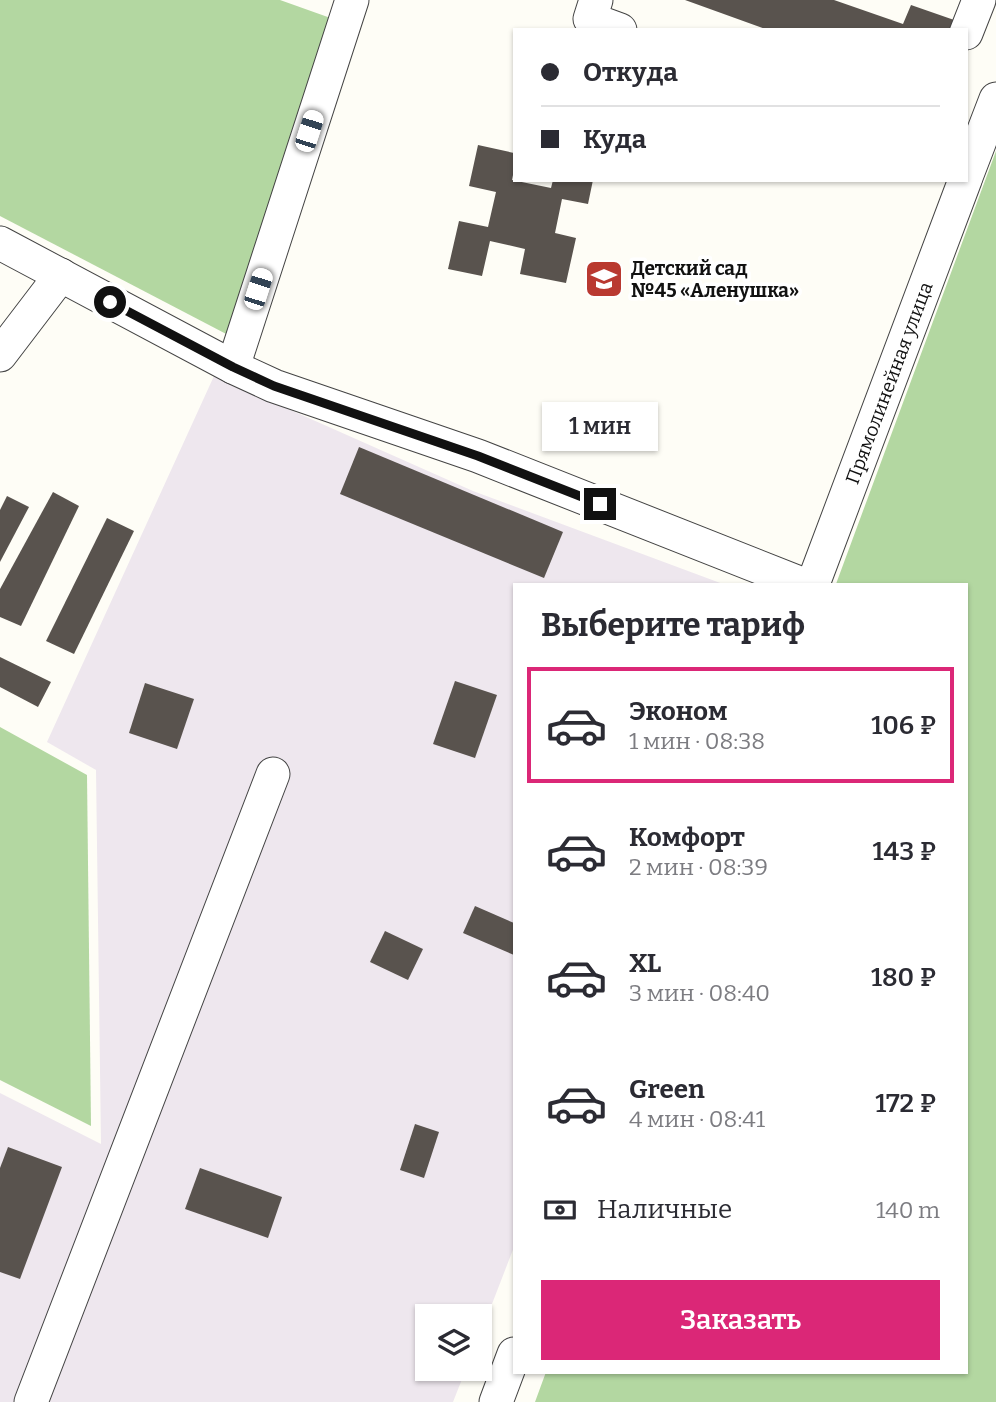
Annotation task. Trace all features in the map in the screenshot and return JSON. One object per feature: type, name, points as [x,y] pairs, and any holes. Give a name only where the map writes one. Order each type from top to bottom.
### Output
[{"type":"street","points":[[233,367],[352,0]]},
{"type":"street","points":[[596,0],[590,19],[615,28]]},
{"type":"street","name":"Прямолинейная улица","points":[[968,166],[996,99]]},
{"type":"street","name":"Прямолинейная улица","points":[[813,583],[962,182]]},
{"type":"street","points":[[0,243],[233,367],[274,386],[478,456],[799,583]]},
{"type":"street","points":[[0,355],[61,275]]},
{"type":"street","points":[[32,1402],[273,774]]},
{"type":"street","points":[[496,1402],[513,1357]]},
{"type":"shaded area","points":[[214,376],[473,491],[720,583],[513,583],[513,1250],[492,1304],[415,1304],[415,1381],[461,1381],[453,1402],[0,1402],[0,1093],[101,1144],[96,770],[47,742]]},
{"type":"green space","points":[[0,0],[280,0],[353,26],[255,349],[0,216]]},
{"type":"green space","points":[[996,151],[996,1402],[535,1402],[545,1374],[968,1374],[968,583],[836,583]]},
{"type":"green space","points":[[0,727],[87,775],[91,1126],[0,1080]]},
{"type":"building","points":[[685,0],[834,0],[903,24],[911,5],[957,21],[955,28],[762,28]]},
{"type":"building","points":[[478,145],[513,153],[513,182],[551,188],[552,182],[593,182],[588,204],[562,199],[555,233],[576,238],[566,283],[520,274],[525,249],[490,241],[482,276],[448,269],[459,221],[488,227],[496,192],[469,186]]},
{"type":"building","points":[[359,447],[563,532],[544,578],[340,494]]},
{"type":"building","points":[[53,492],[79,506],[21,626],[0,617],[0,589]]},
{"type":"building","points":[[7,496],[29,507],[0,562],[0,510]]},
{"type":"building","points":[[107,518],[134,531],[74,654],[46,641]]},
{"type":"building","points":[[0,657],[51,682],[38,707],[0,687]]},
{"type":"building","points":[[455,681],[497,695],[475,758],[433,744]]},
{"type":"building","points":[[145,683],[194,699],[177,749],[129,733]]},
{"type":"building","points":[[475,906],[513,923],[513,955],[463,933]]},
{"type":"building","points":[[385,931],[423,949],[408,980],[370,962]]},
{"type":"building","points":[[415,1124],[439,1132],[424,1178],[400,1170]]},
{"type":"building","points":[[8,1147],[62,1167],[20,1279],[0,1272],[0,1168]]},
{"type":"building","points":[[200,1168],[282,1197],[268,1238],[185,1209]]},
{"type":"place","name":"Детский сад №45 «Аленушка»","points":[[604,279]]},
{"type":"route","points":[[110,302],[274,386],[478,456],[600,504]]}]
